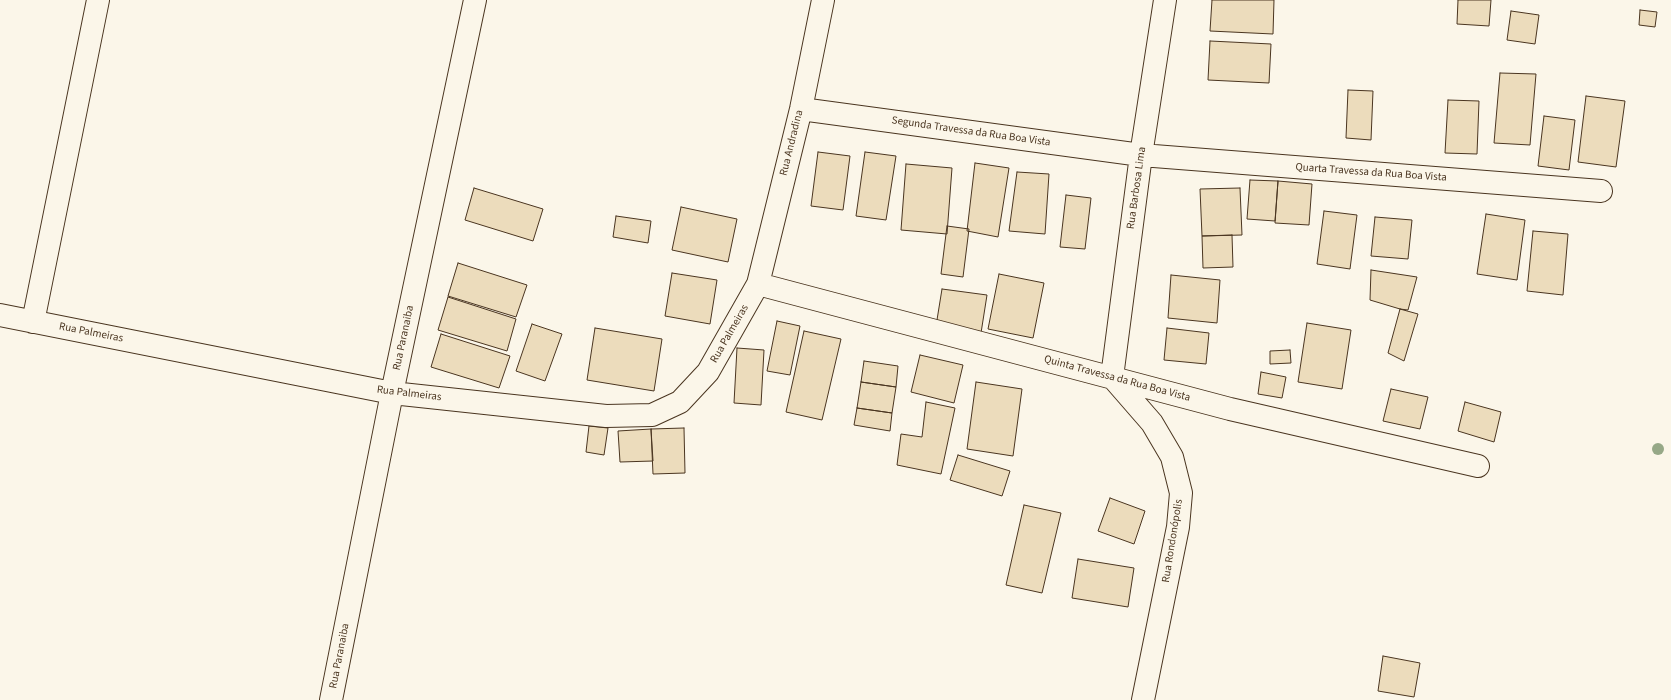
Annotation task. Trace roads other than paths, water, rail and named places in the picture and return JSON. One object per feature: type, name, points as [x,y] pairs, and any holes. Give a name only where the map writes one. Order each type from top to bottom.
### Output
[{"type":"street","points":[[33,322],[98,0]]},
{"type":"street","name":"Rua Paranaiba","points":[[331,700],[392,393],[475,0]]},
{"type":"street","name":"Rua Andradina","points":[[758,284],[801,109],[823,0]]},
{"type":"street","name":"Rua Barbosa Lima","points":[[1112,377],[1141,155],[1165,0]]},
{"type":"street","name":"Segunda Travessa da Rua Boa Vista","points":[[801,109],[1141,155]]},
{"type":"street","name":"Quarta Travessa da Rua Boa Vista","points":[[1141,155],[1601,191]]},
{"type":"street","name":"Rua Palmeiras","points":[[0,315],[392,393],[606,416],[652,415],[680,402],[708,372],[758,284]]},
{"type":"street","name":"Quinta Travessa da Rua Boa Vista","points":[[758,284],[1230,409],[1478,466]]},
{"type":"street","name":"Rua Rondonópolis","points":[[1112,377],[1152,423],[1172,457],[1181,493],[1178,527],[1143,700]]}]
